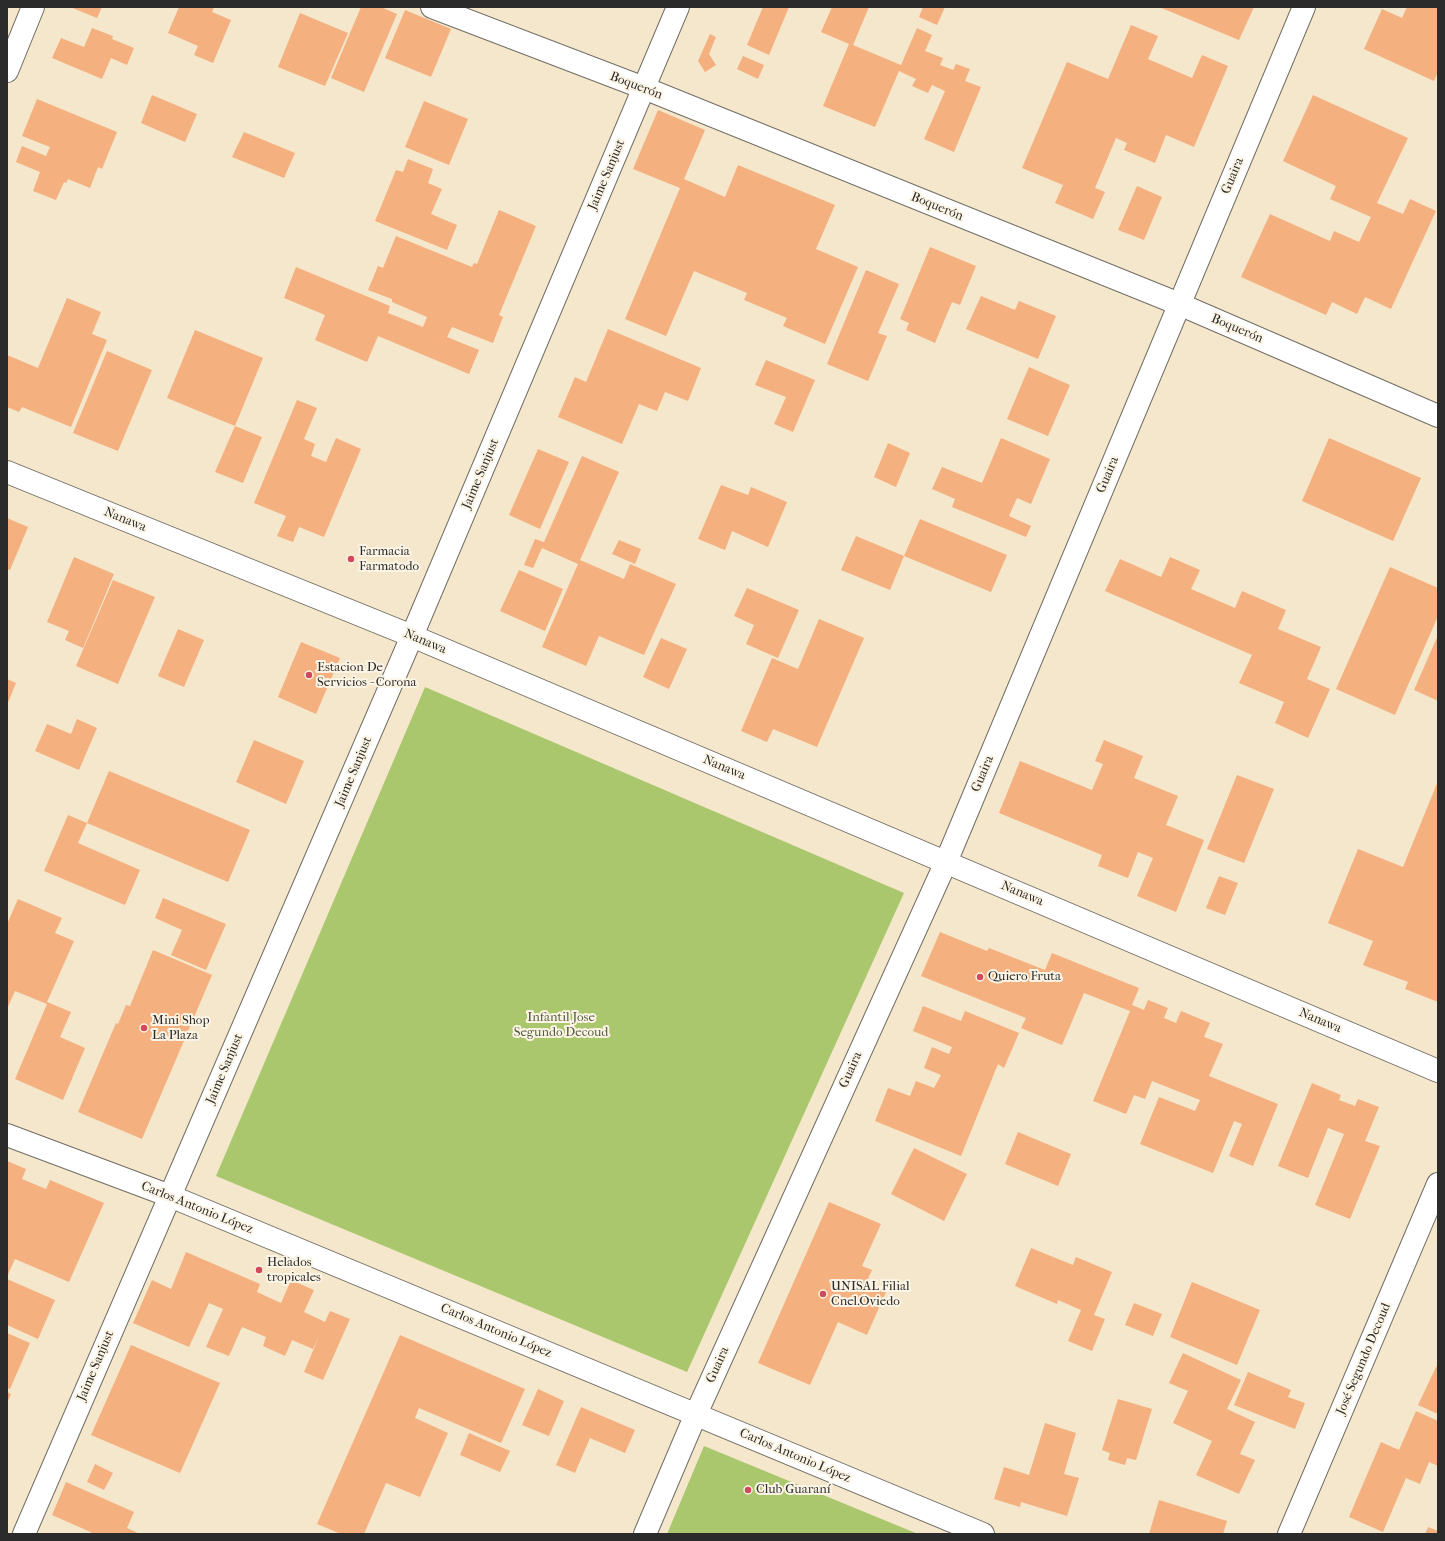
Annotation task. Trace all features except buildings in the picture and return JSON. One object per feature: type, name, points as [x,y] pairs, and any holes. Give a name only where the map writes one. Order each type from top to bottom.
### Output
[{"type":"street","points":[[7,71],[33,7]]},
{"type":"street","name":"Boquerón","points":[[432,7],[644,88],[1179,304],[1438,416]]},
{"type":"street","name":"Jaime Sanjust","points":[[24,1534],[412,636],[678,7]]},
{"type":"street","name":"Guaira","points":[[645,1534],[696,1414],[946,862],[1304,7]]},
{"type":"street","name":"Nanawa","points":[[7,472],[412,636],[1438,1071]]},
{"type":"street","name":"Carlos Antonio López","points":[[7,1135],[170,1196],[983,1534]]},
{"type":"street","name":"José Segundo Decoud","points":[[1289,1534],[1438,1184]]},
{"type":"green space","name":"Infantil Jose Segundo Decoud","points":[[425,687],[904,893],[687,1372],[216,1176]]},
{"type":"green space","name":"Club Guaraní","points":[[704,1446],[918,1534],[667,1534]]},
{"type":"place","name":"Farmacia Farmatodo","points":[[351,559]]},
{"type":"place","name":"Estacion De Servicios - Corona","points":[[309,675]]},
{"type":"place","name":"Quiero Fruta","points":[[980,977]]},
{"type":"place","name":"Mini Shop La Plaza","points":[[144,1028]]},
{"type":"place","name":"Helados tropicales","points":[[259,1270]]},
{"type":"place","name":"UNISAL Filial Cnel.Oviedo","points":[[823,1294]]},
{"type":"place","name":"Club Guaraní","points":[[748,1490]]}]
